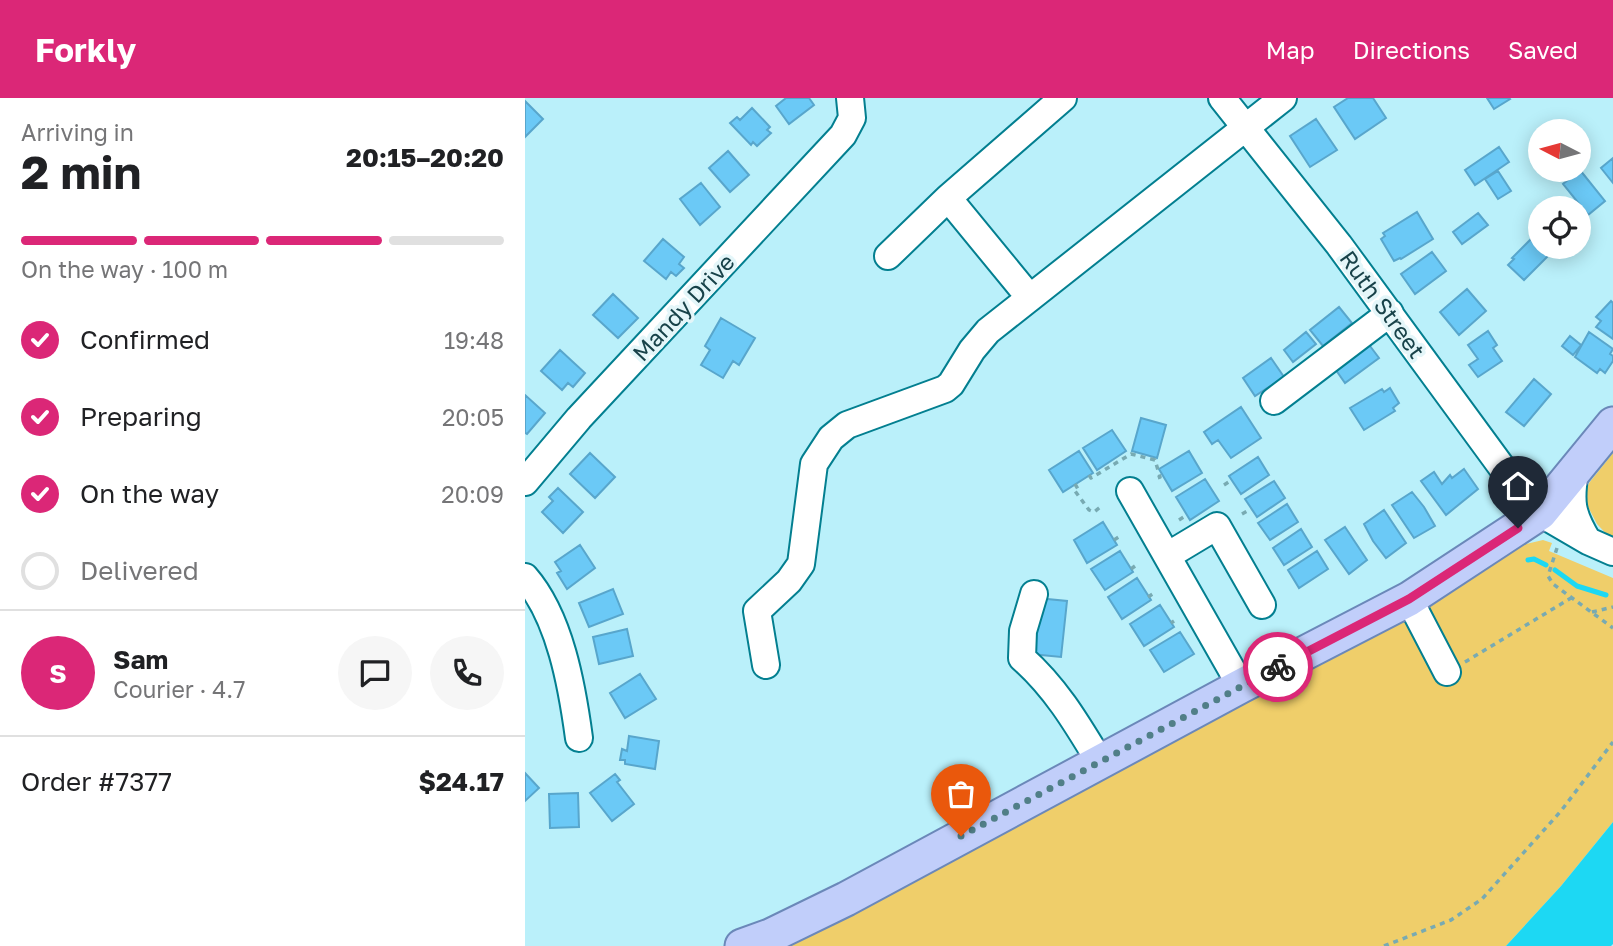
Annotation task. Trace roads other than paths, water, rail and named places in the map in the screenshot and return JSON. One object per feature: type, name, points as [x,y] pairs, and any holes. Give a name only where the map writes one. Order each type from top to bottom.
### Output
[{"type":"main road","points":[[742,946],[770,936],[846,899],[1241,686],[1409,599],[1540,513],[1613,424]]},
{"type":"street","name":"Mandy Drive","points":[[525,482],[579,418],[843,135],[852,118],[850,98]]},
{"type":"street","points":[[888,256],[948,198],[1063,98]]},
{"type":"street","name":"Ruth Street","points":[[1222,98],[1390,313],[1520,492],[1540,513],[1613,552]]},
{"type":"street","points":[[766,665],[757,611],[789,581],[800,564],[814,464],[831,438],[847,425],[945,389],[988,331],[1283,98]]},
{"type":"street","points":[[948,198],[1030,298]]},
{"type":"street","points":[[1274,401],[1390,313]]},
{"type":"street","points":[[1575,470],[1571,506],[1575,520],[1588,541]]},
{"type":"street","points":[[1130,491],[1241,686]]},
{"type":"street","points":[[1167,556],[1217,526],[1262,605]]},
{"type":"street","points":[[525,577],[536,590],[566,657],[579,738]]},
{"type":"street","points":[[1034,594],[1023,631],[1022,658],[1042,676],[1067,707],[1100,762]]},
{"type":"street","points":[[1409,599],[1458,666]]},
{"type":"water","points":[[1613,822],[1613,944],[1506,946],[1561,886]]},
{"type":"waterway","points":[[1528,560],[1534,559],[1546,565]]},
{"type":"waterway","points":[[1555,570],[1577,586],[1606,595]]}]
